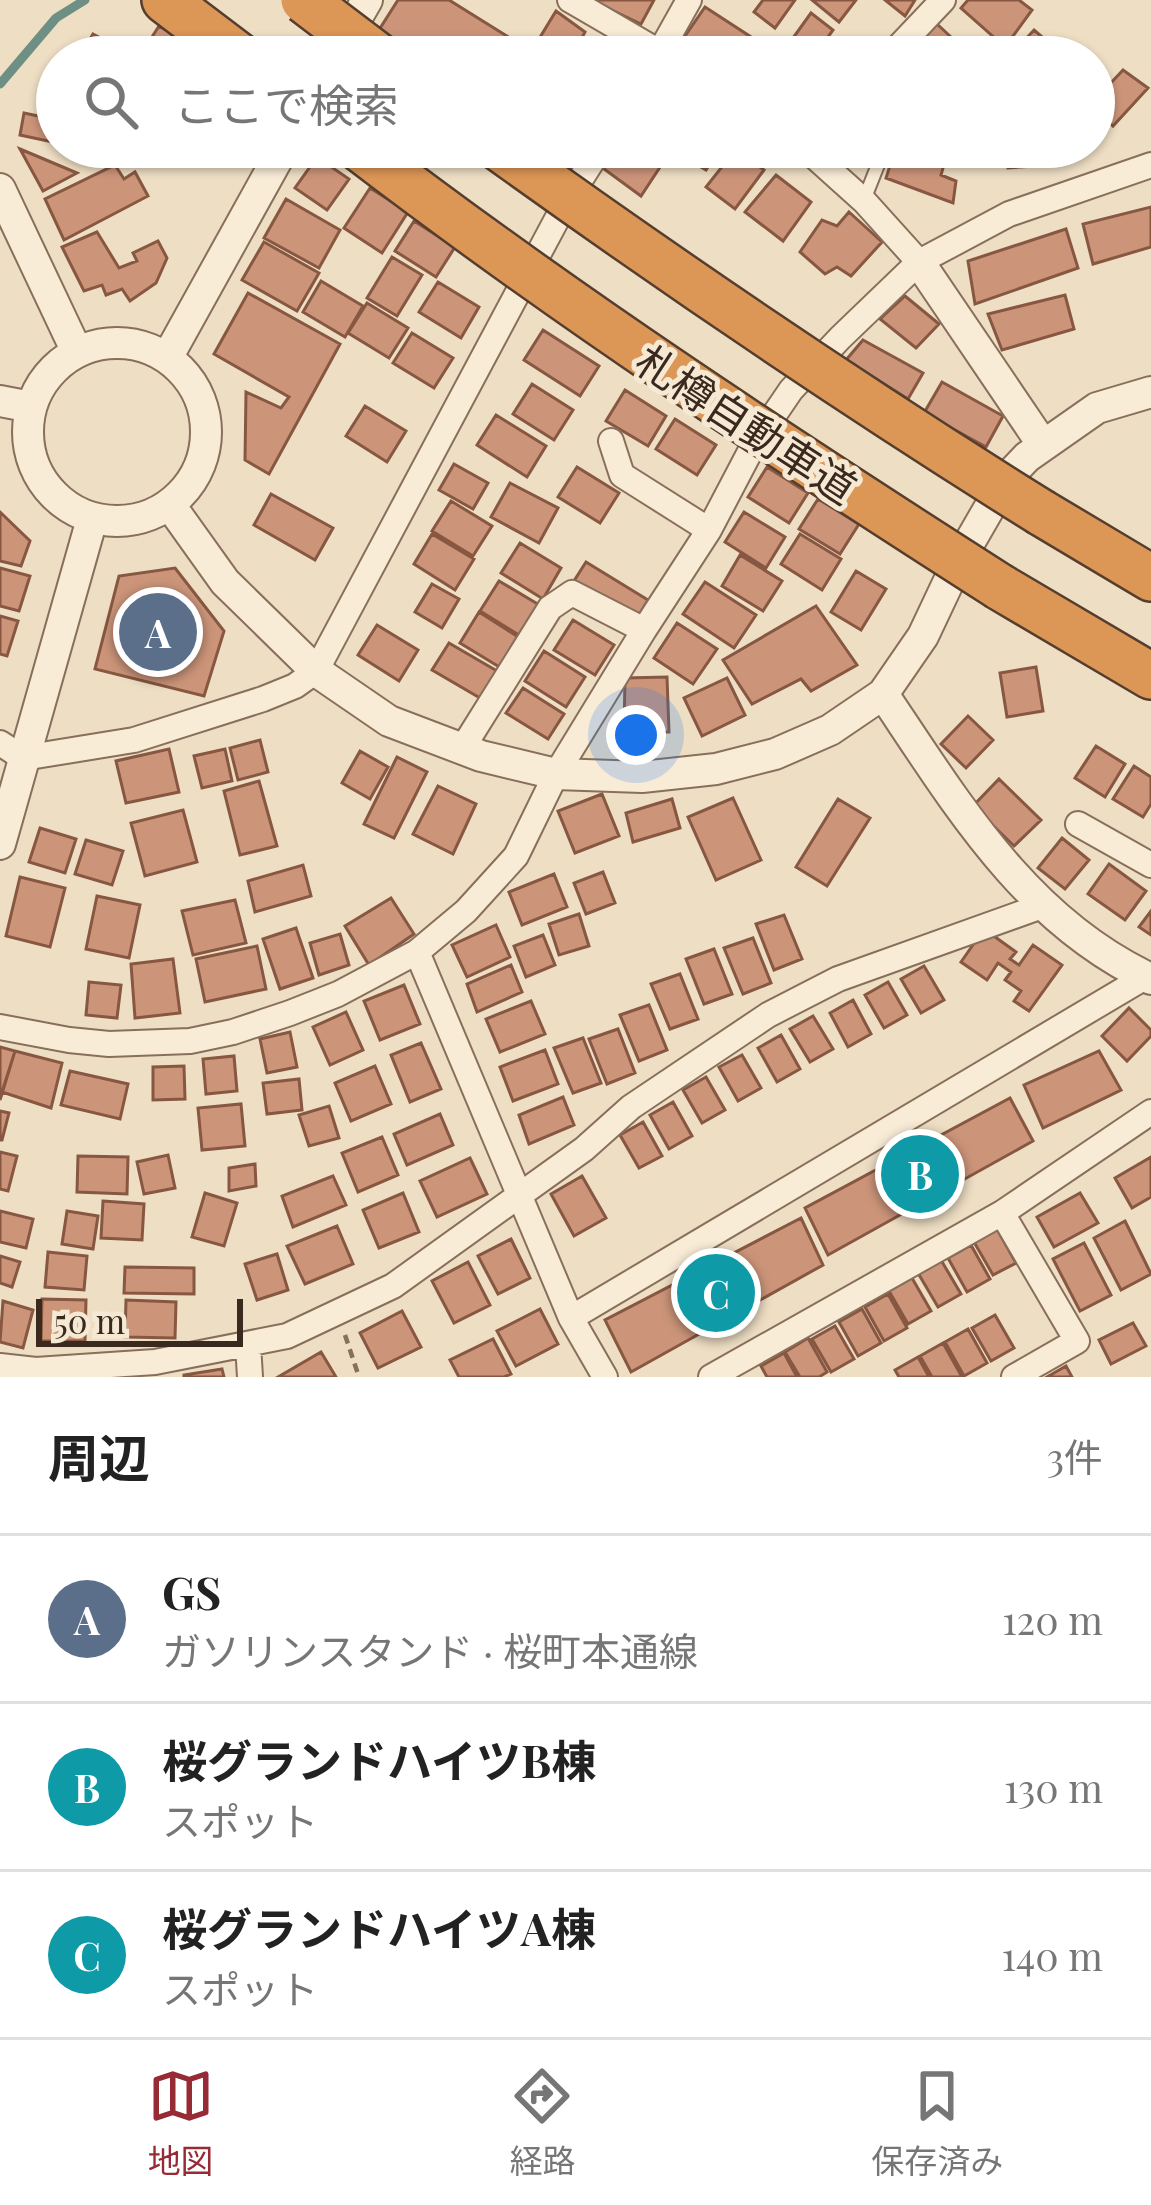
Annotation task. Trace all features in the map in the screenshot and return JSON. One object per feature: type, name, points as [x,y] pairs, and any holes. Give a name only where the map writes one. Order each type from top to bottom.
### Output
[{"type":"highway","points":[[165,0],[212,36]]},
{"type":"highway","points":[[304,0],[351,36]]},
{"type":"highway","name":"札樽自動車道","points":[[387,168],[606,329],[816,470],[1151,676]]},
{"type":"highway","name":"札樽自動車道","points":[[528,168],[856,396],[1151,578]]},
{"type":"street","points":[[347,36],[368,0]]},
{"type":"street","points":[[571,0],[631,36]]},
{"type":"street","points":[[671,36],[689,0]]},
{"type":"street","points":[[909,36],[943,0]]},
{"type":"street","points":[[0,1027],[109,1044],[190,1041],[290,1013],[338,994],[417,952],[466,910],[516,856],[556,774],[791,390],[919,262],[1009,214],[1151,165]]},
{"type":"street","points":[[167,358],[272,168]]},
{"type":"street","points":[[12,751],[134,740],[263,699],[316,671],[542,246],[588,168]]},
{"type":"street","points":[[827,168],[919,262],[1043,445]]},
{"type":"street","points":[[0,189],[77,352]]},
{"type":"street","points":[[123,343],[146,348],[167,358],[188,378],[202,403],[207,431],[196,472],[170,505],[146,517],[119,522],[92,518],[67,506],[46,488],[32,463],[15,404],[77,352],[123,343]]},
{"type":"street","points":[[170,505],[225,582],[316,671],[389,721],[461,749],[556,774],[642,777],[716,769],[775,754],[830,730],[883,694],[923,636],[1006,479],[1043,445],[1097,408],[1151,392]]},
{"type":"street","points":[[611,441],[622,475],[709,530]]},
{"type":"street","points":[[0,844],[12,751],[92,518]]},
{"type":"street","points":[[461,749],[550,608],[572,593],[644,630]]},
{"type":"street","points":[[571,1318],[1148,978],[1093,946],[1042,906],[997,858],[883,694]]},
{"type":"street","points":[[1078,824],[1151,865]]},
{"type":"street","points":[[0,1366],[36,1374],[155,1362],[287,1336],[393,1286],[584,1149],[632,1107],[768,1015],[838,979],[1042,906]]},
{"type":"street","points":[[417,952],[571,1318],[605,1377]]},
{"type":"street","points":[[711,1377],[1002,1213],[1149,1118]]},
{"type":"street","points":[[1002,1213],[1077,1341],[1014,1377]]},
{"type":"street","points":[[248,1344],[250,1377]]},
{"type":"lane","points":[[864,201],[877,168]]},
{"type":"path","points":[[337,1312],[358,1377]]},
{"type":"building","points":[[398,0],[449,0],[507,36],[375,36]]},
{"type":"building","points":[[596,0],[654,0],[641,24]]},
{"type":"building","points":[[763,0],[795,0],[775,28],[754,12]]},
{"type":"building","points":[[812,0],[856,0],[839,22]]},
{"type":"building","points":[[885,0],[915,0],[905,16]]},
{"type":"building","points":[[968,0],[1019,0],[1032,10],[1013,36],[993,36],[961,8]]},
{"type":"building","points":[[705,7],[750,36],[685,36]]},
{"type":"building","points":[[556,11],[585,32],[583,36],[541,36]]},
{"type":"building","points":[[811,13],[833,30],[829,36],[794,36]]},
{"type":"building","points":[[937,24],[950,36],[924,36]]},
{"type":"building","points":[[159,26],[176,36],[153,36]]},
{"type":"building","points":[[1123,70],[1148,88],[1115,124],[1115,79]]},
{"type":"building","points":[[24,113],[36,116],[36,138],[20,135]]},
{"type":"building","points":[[20,149],[36,156],[36,168],[77,173],[43,191]]},
{"type":"building","points":[[109,168],[117,168],[124,179],[135,172],[148,196],[64,240],[45,199]]},
{"type":"building","points":[[309,168],[333,168],[349,179],[327,210],[295,188]]},
{"type":"building","points":[[605,168],[659,168],[641,196]]},
{"type":"building","points":[[721,168],[764,170],[735,209],[706,187]]},
{"type":"building","points":[[889,168],[943,168],[941,175],[956,181],[953,203],[886,178]]},
{"type":"building","points":[[776,175],[811,202],[783,241],[745,212]]},
{"type":"building","points":[[370,188],[408,212],[382,253],[344,228]]},
{"type":"building","points":[[286,199],[340,230],[319,268],[264,238]]},
{"type":"building","points":[[1151,207],[1151,247],[1093,264],[1083,224]]},
{"type":"building","points":[[849,212],[882,242],[851,276],[837,267],[825,274],[800,252],[822,220],[837,226]]},
{"type":"building","points":[[414,221],[455,247],[436,277],[395,251]]},
{"type":"building","points":[[1066,229],[1078,268],[975,304],[968,261]]},
{"type":"building","points":[[97,232],[119,268],[137,261],[133,253],[158,241],[167,258],[156,283],[130,301],[122,289],[106,295],[102,285],[84,291],[62,247]]},
{"type":"building","points":[[264,242],[319,273],[297,311],[242,280]]},
{"type":"building","points":[[392,257],[422,275],[397,316],[367,298]]},
{"type":"building","points":[[321,281],[363,306],[345,337],[303,312]]},
{"type":"building","points":[[438,282],[479,307],[461,338],[419,312]]},
{"type":"building","points":[[248,293],[340,344],[269,474],[245,460],[246,392],[281,408],[289,397],[214,354]]},
{"type":"building","points":[[1065,295],[1074,329],[1002,350],[988,314]]},
{"type":"building","points":[[905,296],[939,324],[916,348],[880,319]]},
{"type":"building","points":[[367,303],[408,328],[389,358],[348,333]]},
{"type":"building","points":[[543,330],[599,366],[580,396],[524,360]]},
{"type":"building","points":[[412,333],[453,358],[434,388],[393,363]]},
{"type":"building","points":[[863,340],[923,373],[908,399],[846,360]]},
{"type":"building","points":[[942,382],[1003,416],[986,447],[924,413]]},
{"type":"building","points":[[532,384],[573,410],[554,440],[513,414]]},
{"type":"building","points":[[625,390],[666,416],[648,446],[606,421]]},
{"type":"building","points":[[365,406],[406,431],[387,462],[346,436]]},
{"type":"building","points":[[496,415],[546,446],[527,477],[477,445]]},
{"type":"building","points":[[675,419],[716,445],[697,475],[656,449]]},
{"type":"building","points":[[454,464],[488,483],[473,509],[439,490]]},
{"type":"building","points":[[577,467],[619,493],[600,523],[558,497]]},
{"type":"building","points":[[767,467],[808,493],[789,523],[748,497]]},
{"type":"building","points":[[510,483],[558,508],[539,543],[491,517]]},
{"type":"building","points":[[271,494],[333,528],[315,560],[254,525]]},
{"type":"building","points":[[818,499],[859,524],[840,554],[799,529]]},
{"type":"building","points":[[451,501],[492,526],[473,556],[432,531]]},
{"type":"building","points":[[0,512],[30,541],[21,566],[0,561]]},
{"type":"building","points":[[744,512],[785,537],[766,568],[725,542]]},
{"type":"building","points":[[432,534],[474,559],[455,590],[414,564]]},
{"type":"building","points":[[800,534],[841,559],[822,590],[781,564]]},
{"type":"building","points":[[520,543],[561,568],[543,599],[501,573]]},
{"type":"building","points":[[740,555],[782,581],[763,611],[722,586]]},
{"type":"building","points":[[586,562],[648,600],[635,622],[572,584]]},
{"type":"building","points":[[0,568],[30,576],[19,611],[0,606]]},
{"type":"building","points":[[175,568],[224,631],[204,696],[95,669],[119,576]]},
{"type":"building","points":[[856,571],[886,589],[861,630],[831,612]]},
{"type":"building","points":[[499,581],[541,606],[522,637],[480,611]]},
{"type":"building","points":[[705,582],[756,615],[734,648],[683,614]]},
{"type":"building","points":[[432,584],[459,599],[442,628],[415,612]]},
{"type":"building","points":[[816,606],[857,665],[811,691],[801,679],[752,704],[723,660]]},
{"type":"building","points":[[479,612],[520,638],[501,668],[460,643]]},
{"type":"building","points":[[0,616],[18,621],[7,656],[0,654]]},
{"type":"building","points":[[573,620],[614,645],[595,675],[554,650]]},
{"type":"building","points":[[677,623],[717,649],[693,684],[654,658]]},
{"type":"building","points":[[377,625],[418,650],[399,681],[358,655]]},
{"type":"building","points":[[449,643],[497,671],[480,698],[432,670]]},
{"type":"building","points":[[544,651],[585,677],[566,707],[525,681]]},
{"type":"building","points":[[1036,667],[1043,711],[1007,717],[1000,673]]},
{"type":"building","points":[[667,677],[669,732],[624,732],[625,678]]},
{"type":"building","points":[[727,678],[745,715],[702,736],[684,698]]},
{"type":"building","points":[[523,688],[564,714],[548,739],[506,713]]},
{"type":"building","points":[[968,716],[993,740],[966,768],[941,744]]},
{"type":"building","points":[[260,740],[268,772],[238,780],[230,748]]},
{"type":"building","points":[[1096,746],[1125,764],[1105,797],[1075,778]]},
{"type":"building","points":[[169,749],[179,792],[126,803],[116,761]]},
{"type":"building","points":[[225,749],[232,781],[202,788],[194,756]]},
{"type":"building","points":[[360,751],[388,767],[370,799],[342,783]]},
{"type":"building","points":[[397,757],[427,772],[394,838],[364,824]]},
{"type":"building","points":[[1134,766],[1151,777],[1151,804],[1143,817],[1113,799]]},
{"type":"building","points":[[999,779],[1041,820],[1014,846],[973,806]]},
{"type":"building","points":[[259,781],[277,846],[240,855],[224,791]]},
{"type":"building","points":[[438,786],[476,804],[453,854],[413,834]]},
{"type":"building","points":[[602,794],[619,836],[575,853],[558,811]]},
{"type":"building","points":[[733,798],[761,860],[716,880],[688,817]]},
{"type":"building","points":[[672,799],[680,828],[633,842],[626,813]]},
{"type":"building","points":[[838,799],[870,818],[827,886],[796,867]]},
{"type":"building","points":[[183,810],[197,862],[145,876],[131,823]]},
{"type":"building","points":[[40,828],[76,839],[65,873],[29,862]]},
{"type":"building","points":[[1062,838],[1089,860],[1065,889],[1038,868]]},
{"type":"building","points":[[86,840],[123,851],[112,885],[75,874]]},
{"type":"building","points":[[1109,864],[1146,891],[1125,920],[1088,894]]},
{"type":"building","points":[[303,865],[311,896],[255,912],[248,881]]},
{"type":"building","points":[[603,872],[615,903],[586,914],[574,883]]},
{"type":"building","points":[[554,874],[567,907],[522,925],[509,892]]},
{"type":"building","points":[[20,877],[65,888],[50,947],[6,936]]},
{"type":"building","points":[[97,896],[140,905],[129,958],[86,949]]},
{"type":"building","points":[[391,898],[414,934],[369,965],[345,926]]},
{"type":"building","points":[[235,900],[246,943],[193,955],[182,911]]},
{"type":"building","points":[[1151,911],[1151,935],[1139,927]]},
{"type":"building","points":[[579,914],[589,946],[559,955],[549,924]]},
{"type":"building","points":[[784,915],[802,959],[774,970],[756,924]]},
{"type":"building","points":[[496,925],[510,957],[467,977],[452,945]]},
{"type":"building","points":[[296,928],[313,978],[280,989],[263,939]]},
{"type":"building","points":[[984,929],[1016,952],[1010,959],[1019,965],[1033,945],[1062,965],[1029,1011],[1014,1001],[1021,991],[1005,980],[1011,972],[998,963],[987,980],[961,962]]},
{"type":"building","points":[[340,934],[349,965],[319,975],[310,943]]},
{"type":"building","points":[[543,935],[555,965],[526,977],[514,946]]},
{"type":"building","points":[[753,938],[771,983],[743,994],[724,948]]},
{"type":"building","points":[[257,946],[266,989],[205,1002],[196,959]]},
{"type":"building","points":[[714,949],[732,994],[704,1004],[686,959]]},
{"type":"building","points":[[173,959],[180,1013],[135,1018],[131,964]]},
{"type":"building","points":[[511,965],[522,992],[477,1012],[467,984]]},
{"type":"building","points":[[924,966],[944,1000],[921,1013],[901,979]]},
{"type":"building","points":[[680,974],[698,1019],[670,1029],[651,984]]},
{"type":"building","points":[[89,982],[121,985],[117,1018],[86,1015]]},
{"type":"building","points":[[888,982],[907,1015],[884,1028],[865,995]]},
{"type":"building","points":[[404,985],[420,1024],[380,1040],[364,1001]]},
{"type":"building","points":[[853,1000],[871,1034],[848,1047],[830,1013]]},
{"type":"building","points":[[531,1001],[545,1034],[500,1052],[486,1019]]},
{"type":"building","points":[[649,1005],[667,1050],[639,1061],[620,1015]]},
{"type":"building","points":[[1129,1008],[1151,1030],[1151,1036],[1127,1061],[1102,1036]]},
{"type":"building","points":[[346,1012],[363,1050],[330,1065],[313,1027]]},
{"type":"building","points":[[813,1016],[833,1049],[810,1062],[790,1029]]},
{"type":"building","points":[[618,1029],[635,1073],[607,1084],[589,1039]]},
{"type":"building","points":[[290,1032],[297,1067],[267,1073],[260,1039]]},
{"type":"building","points":[[781,1035],[800,1069],[777,1082],[758,1048]]},
{"type":"building","points":[[583,1038],[601,1083],[573,1093],[554,1048]]},
{"type":"building","points":[[421,1043],[441,1089],[410,1102],[391,1055]]},
{"type":"building","points":[[0,1047],[15,1051],[0,1100]]},
{"type":"building","points":[[545,1050],[558,1084],[513,1101],[500,1067]]},
{"type":"building","points":[[15,1051],[62,1063],[51,1108],[2,1092]]},
{"type":"building","points":[[1099,1051],[1121,1090],[1043,1128],[1024,1085]]},
{"type":"building","points":[[742,1055],[761,1088],[738,1101],[719,1067]]},
{"type":"building","points":[[234,1056],[237,1091],[206,1094],[203,1059]]},
{"type":"building","points":[[184,1066],[185,1099],[153,1100],[153,1067]]},
{"type":"building","points":[[375,1066],[391,1104],[351,1121],[335,1083]]},
{"type":"building","points":[[70,1071],[128,1084],[120,1119],[61,1105]]},
{"type":"building","points":[[706,1077],[725,1110],[702,1123],[683,1090]]},
{"type":"building","points":[[299,1079],[302,1110],[267,1114],[263,1083]]},
{"type":"building","points":[[563,1097],[574,1125],[529,1144],[519,1115]]},
{"type":"building","points":[[1010,1098],[1033,1141],[828,1255],[805,1208]]},
{"type":"building","points":[[673,1102],[692,1136],[669,1149],[650,1115]]},
{"type":"building","points":[[241,1104],[245,1146],[202,1150],[198,1108]]},
{"type":"building","points":[[329,1106],[339,1138],[309,1146],[299,1115]]},
{"type":"building","points":[[0,1111],[9,1113],[2,1140],[0,1140]]},
{"type":"building","points":[[440,1114],[453,1145],[407,1165],[394,1134]]},
{"type":"building","points":[[643,1122],[662,1156],[639,1168],[620,1135]]},
{"type":"building","points":[[382,1137],[398,1175],[358,1192],[342,1153]]},
{"type":"building","points":[[0,1152],[17,1156],[8,1191],[0,1189]]},
{"type":"building","points":[[168,1155],[175,1188],[144,1194],[137,1162]]},
{"type":"building","points":[[78,1156],[128,1157],[127,1194],[77,1192]]},
{"type":"building","points":[[1151,1157],[1151,1197],[1132,1208],[1115,1178]]},
{"type":"building","points":[[470,1158],[487,1194],[437,1217],[420,1181]]},
{"type":"building","points":[[255,1164],[256,1186],[229,1191],[229,1168]]},
{"type":"building","points":[[333,1176],[346,1205],[293,1227],[282,1196]]},
{"type":"building","points":[[582,1176],[606,1218],[574,1236],[551,1194]]},
{"type":"building","points":[[205,1193],[237,1203],[224,1246],[192,1237]]},
{"type":"building","points":[[403,1193],[419,1232],[379,1248],[363,1210]]},
{"type":"building","points":[[1080,1193],[1098,1223],[1054,1247],[1037,1217]]},
{"type":"building","points":[[103,1201],[144,1204],[142,1240],[101,1238]]},
{"type":"building","points":[[0,1211],[33,1219],[26,1248],[0,1242]]},
{"type":"building","points":[[67,1211],[98,1216],[93,1249],[62,1244]]},
{"type":"building","points":[[801,1218],[823,1265],[631,1372],[605,1320]]},
{"type":"building","points":[[1125,1221],[1151,1274],[1121,1290],[1094,1238]]},
{"type":"building","points":[[337,1226],[353,1264],[305,1284],[287,1246]]},
{"type":"building","points":[[997,1229],[1016,1263],[993,1275],[974,1242]]},
{"type":"building","points":[[511,1239],[530,1278],[498,1294],[478,1256]]},
{"type":"building","points":[[1084,1243],[1111,1295],[1080,1311],[1053,1259]]},
{"type":"building","points":[[971,1245],[990,1279],[967,1292],[948,1258]]},
{"type":"building","points":[[48,1252],[87,1256],[84,1290],[45,1287]]},
{"type":"building","points":[[277,1254],[288,1290],[257,1300],[245,1264]]},
{"type":"building","points":[[0,1256],[20,1262],[12,1287],[0,1283]]},
{"type":"building","points":[[941,1260],[961,1294],[938,1307],[918,1273]]},
{"type":"building","points":[[468,1262],[490,1305],[454,1323],[432,1281]]},
{"type":"building","points":[[125,1267],[194,1268],[194,1294],[124,1293]]},
{"type":"building","points":[[912,1278],[931,1311],[908,1324],[889,1291]]},
{"type":"building","points":[[888,1294],[907,1328],[884,1341],[865,1307]]},
{"type":"building","points":[[42,1299],[86,1300],[85,1341],[41,1341]]},
{"type":"building","points":[[126,1300],[176,1302],[175,1338],[125,1337]]},
{"type":"building","points":[[3,1301],[33,1310],[23,1348],[0,1342]]},
{"type":"building","points":[[540,1309],[558,1344],[516,1366],[497,1331]]},
{"type":"building","points":[[862,1309],[881,1343],[858,1356],[839,1322]]},
{"type":"building","points":[[402,1311],[421,1347],[378,1368],[360,1333]]},
{"type":"building","points":[[995,1315],[1014,1348],[991,1361],[972,1328]]},
{"type":"building","points":[[1133,1323],[1146,1346],[1111,1364],[1099,1340]]},
{"type":"building","points":[[835,1326],[854,1359],[831,1372],[812,1339]]},
{"type":"building","points":[[968,1329],[987,1363],[964,1376],[945,1342]]},
{"type":"building","points":[[808,1338],[827,1372],[819,1377],[800,1377],[785,1352]]},
{"type":"building","points":[[493,1339],[511,1374],[459,1377],[450,1360]]},
{"type":"building","points":[[943,1343],[962,1377],[932,1377],[920,1356]]},
{"type":"building","points":[[321,1352],[336,1377],[278,1377]]},
{"type":"building","points":[[784,1353],[797,1377],[767,1377],[761,1366]]},
{"type":"building","points":[[918,1357],[929,1377],[899,1377],[895,1370]]},
{"type":"building","points":[[1066,1366],[1072,1377],[1047,1377]]},
{"type":"building","points":[[222,1369],[224,1377],[184,1377],[184,1375]]},
{"type":"waterway","points":[[41,36],[56,18],[85,0]]},
{"type":"waterway","points":[[0,84],[36,42]]},
{"type":"place","name":"GS","points":[[158,632]]},
{"type":"place","name":"桜グランドハイツB棟","points":[[920,1174]]},
{"type":"place","name":"桜グランドハイツA棟","points":[[716,1293]]}]
